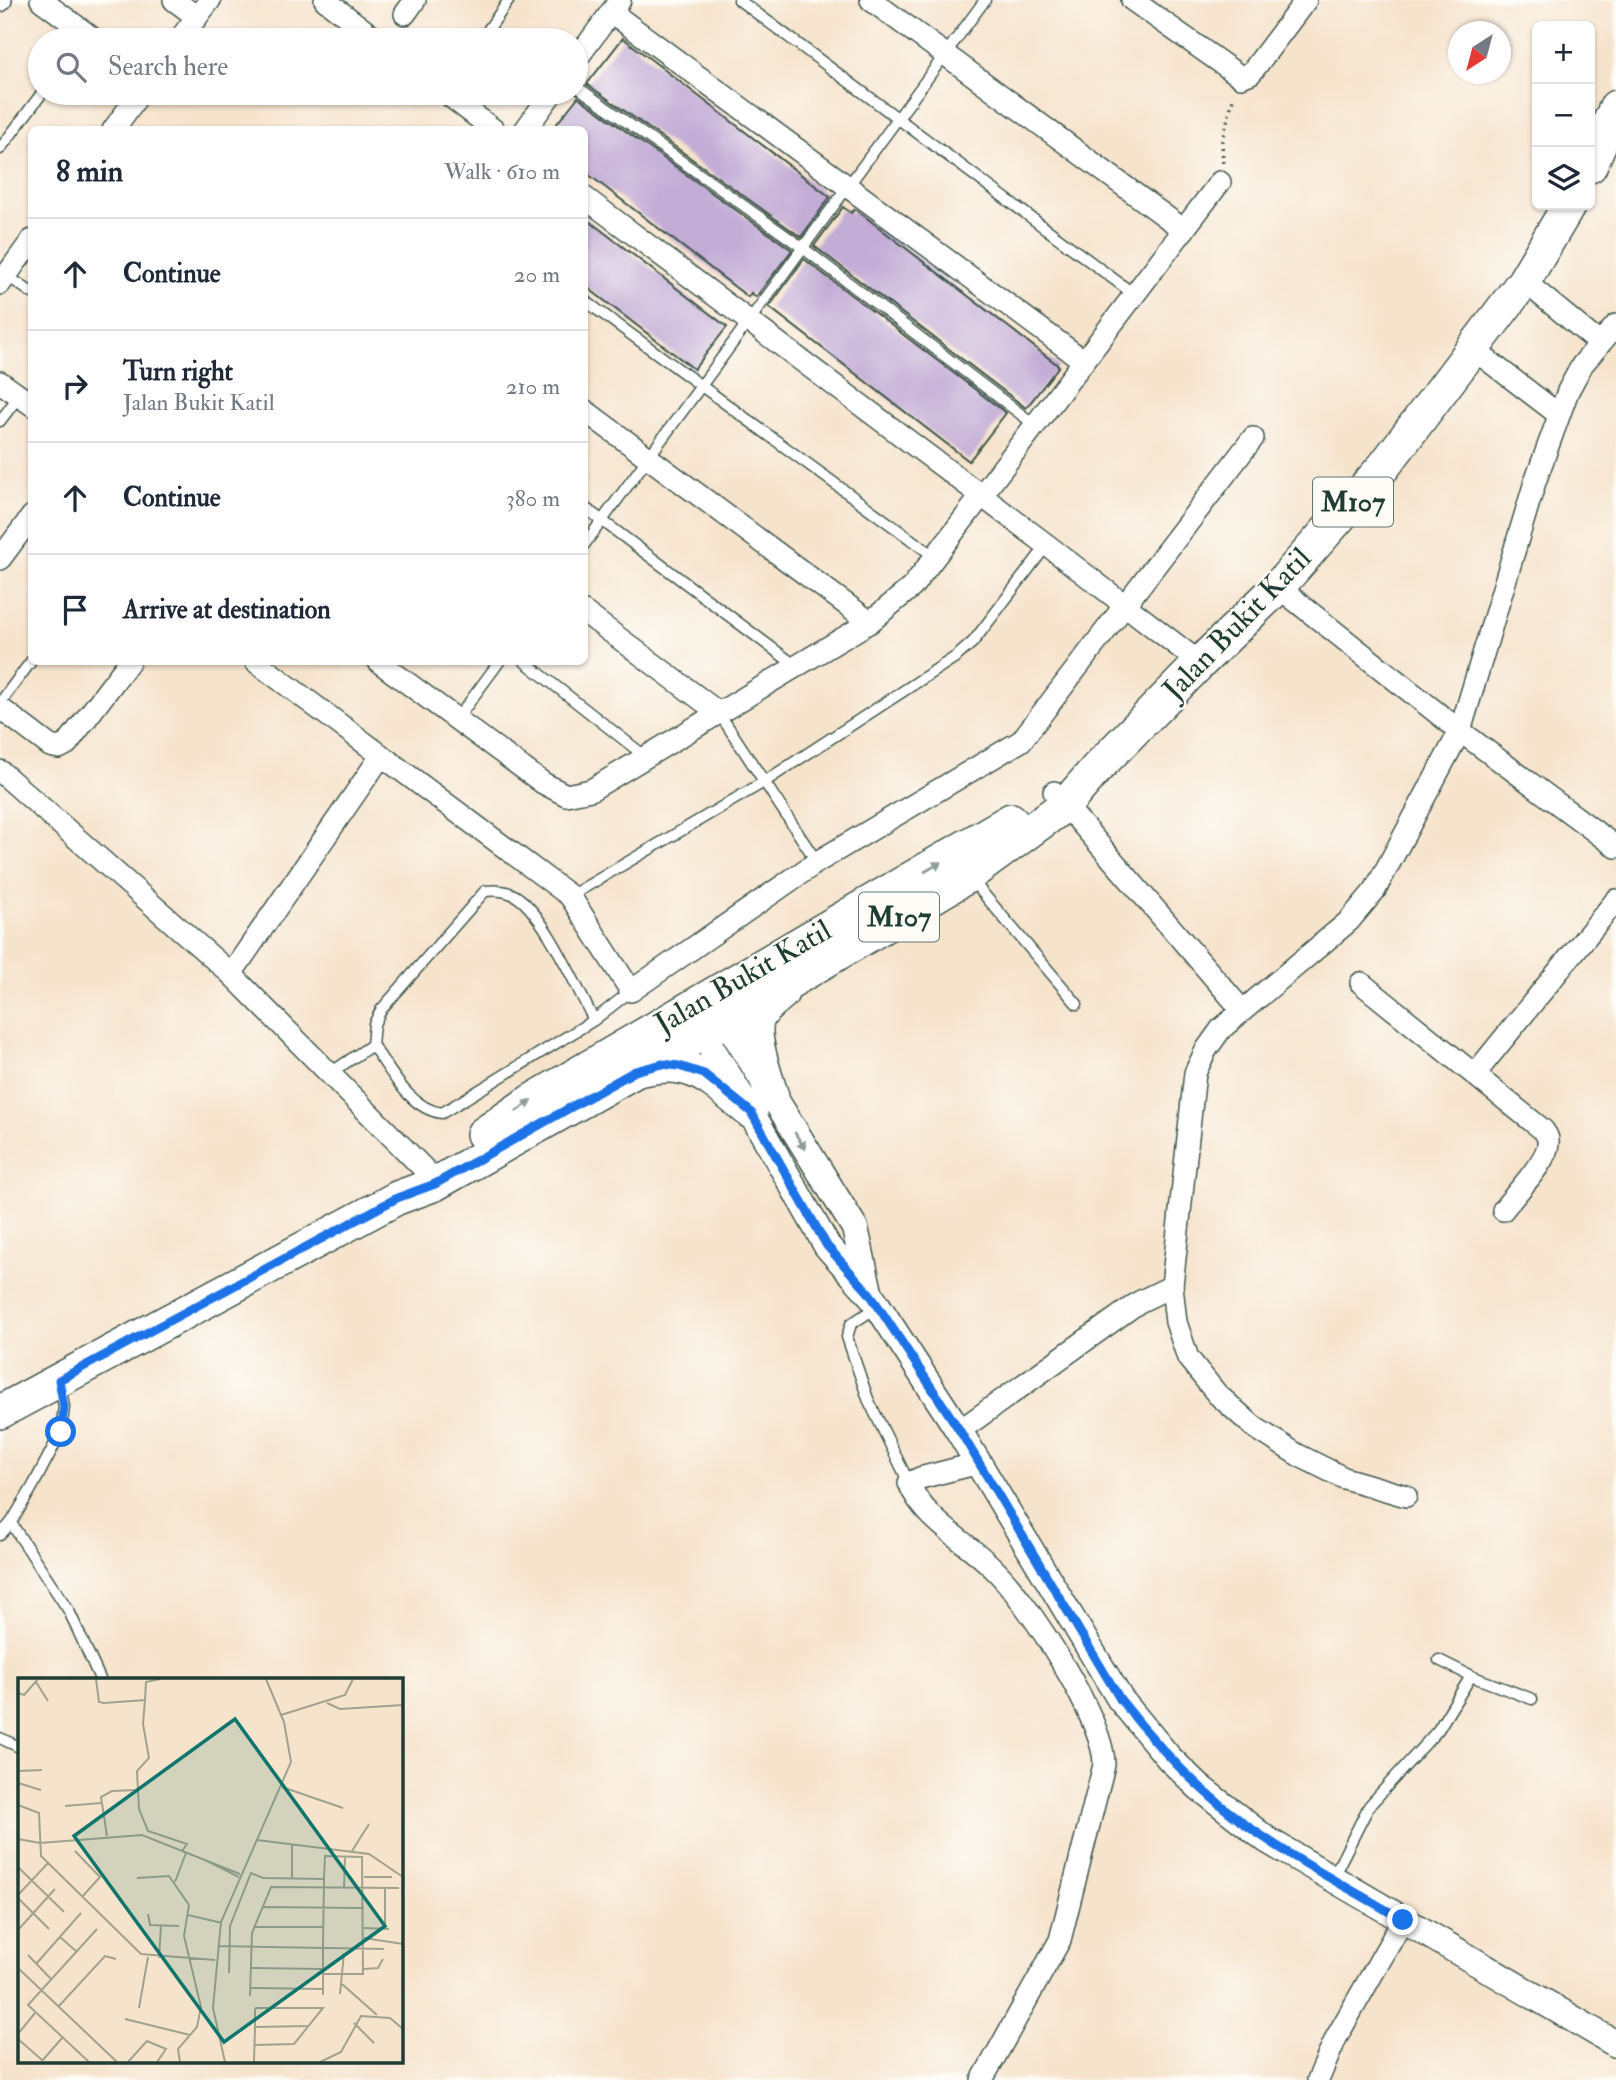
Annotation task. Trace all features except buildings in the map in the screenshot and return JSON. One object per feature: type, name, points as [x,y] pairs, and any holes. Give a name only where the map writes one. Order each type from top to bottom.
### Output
[{"type":"main road","points":[[1595,155],[1616,107]]},
{"type":"main road","name":"Jalan Bukit Katil","points":[[3,1402],[59,1380],[431,1178],[635,1071],[968,876],[1097,768],[1278,587],[1385,465],[1524,281],[1566,210]]},
{"type":"main road","name":"Jalan Bukit Katil","points":[[431,1178],[531,1101],[1002,827],[1059,798]]},
{"type":"main road","points":[[635,1071],[662,1064],[679,1066],[704,1074],[761,1104],[762,1065],[757,1037],[758,1019],[771,1002],[823,963]]},
{"type":"main road","points":[[649,1032],[712,1024],[747,975]]},
{"type":"street","points":[[41,0],[75,28]]},
{"type":"street","points":[[174,0],[197,17]]},
{"type":"street","points":[[188,28],[210,0]]},
{"type":"street","points":[[325,0],[361,28]]},
{"type":"street","points":[[871,0],[1184,230]]},
{"type":"street","points":[[1132,0],[1241,77],[1251,73],[1307,0]]},
{"type":"street","points":[[588,44],[616,6],[848,187],[1084,361]]},
{"type":"street","points":[[116,126],[131,105]]},
{"type":"street","points":[[462,105],[489,126]]},
{"type":"street","points":[[528,126],[543,105]]},
{"type":"street","points":[[383,665],[543,783],[566,795],[592,790],[870,622],[912,587],[1220,183]]},
{"type":"street","points":[[588,200],[1200,663]]},
{"type":"street","points":[[3,279],[28,245]]},
{"type":"street","points":[[1524,281],[1599,343]]},
{"type":"street","points":[[1406,1496],[1344,1478],[1298,1455],[1254,1427],[1217,1394],[1188,1358],[1176,1322],[1172,1286],[1195,1073],[1206,1050],[1221,1029],[1349,921],[1374,890],[1460,731],[1535,482],[1568,390],[1599,343],[1616,325]]},
{"type":"street","points":[[1473,349],[1558,414]]},
{"type":"street","points":[[0,382],[25,400]]},
{"type":"street","points":[[588,413],[870,622]]},
{"type":"street","points":[[260,665],[570,896],[631,992],[817,862],[1021,741],[1253,438]]},
{"type":"street","points":[[0,559],[28,521]]},
{"type":"street","points":[[1278,587],[1460,731],[1616,847]]},
{"type":"street","points":[[588,615],[719,713]]},
{"type":"street","points":[[0,705],[50,746],[59,748],[67,744],[127,665]]},
{"type":"street","points":[[231,974],[381,756]]},
{"type":"street","points":[[0,771],[231,974],[431,1178]]},
{"type":"street","points":[[1059,798],[1242,1010]]},
{"type":"street","points":[[1475,1074],[1616,900]]},
{"type":"street","points":[[1361,983],[1543,1130],[1548,1140],[1541,1161],[1503,1210]]},
{"type":"street","points":[[712,1024],[761,1104],[827,1246],[874,1300],[960,1431],[1120,1699],[1140,1725],[1189,1777],[1267,1840],[1616,2044]]},
{"type":"street","points":[[960,1431],[1139,1301],[1172,1286]]},
{"type":"street","points":[[979,1464],[909,1483],[922,1508],[971,1548],[1014,1591],[1060,1660],[1097,1731],[1104,1753],[1101,1779],[1060,1940],[986,2079]]},
{"type":"street","points":[[1318,2080],[1336,2038],[1403,1920]]},
{"type":"lane","points":[[489,28],[509,0]]},
{"type":"lane","points":[[739,0],[1135,295]]},
{"type":"lane","points":[[588,540],[985,0]]},
{"type":"lane","points":[[588,95],[803,248],[1035,425]]},
{"type":"lane","points":[[0,149],[32,105]]},
{"type":"lane","points":[[3,279],[28,291]]},
{"type":"lane","points":[[588,303],[935,557]]},
{"type":"lane","points":[[0,421],[25,400]]},
{"type":"lane","points":[[588,510],[796,666]]},
{"type":"lane","points":[[570,896],[764,782],[957,656],[973,642],[1047,545]]},
{"type":"lane","points":[[0,705],[28,665]]},
{"type":"lane","points":[[457,719],[497,665]]},
{"type":"lane","points":[[529,665],[646,757]]},
{"type":"lane","points":[[719,713],[817,862]]},
{"type":"lane","points":[[968,876],[1077,1004]]},
{"type":"lane","points":[[594,1020],[537,915],[512,894],[497,890],[485,891],[382,1010],[374,1024],[372,1045],[411,1097],[432,1112],[442,1113],[594,1020],[631,992]]},
{"type":"lane","points":[[329,1074],[372,1045]]},
{"type":"lane","points":[[874,1300],[851,1324],[847,1337],[867,1399],[909,1483]]},
{"type":"lane","points":[[0,1535],[11,1523],[61,1432],[64,1407],[59,1380]]},
{"type":"lane","points":[[11,1523],[69,1611],[100,1678]]},
{"type":"lane","points":[[1438,1660],[1471,1676],[1532,1699]]},
{"type":"lane","points":[[1332,1878],[1369,1806],[1438,1730],[1471,1676]]},
{"type":"lane","points":[[0,1738],[18,1747]]},
{"type":"path","points":[[1220,183],[1222,141],[1241,77]]},
{"type":"route","points":[[61,1432],[64,1407],[59,1380],[397,1198],[435,1184],[635,1071],[662,1064],[704,1074],[751,1112],[827,1246],[870,1294],[960,1431],[1120,1699],[1140,1725],[1169,1758],[1229,1812],[1267,1840],[1403,1920]]}]
